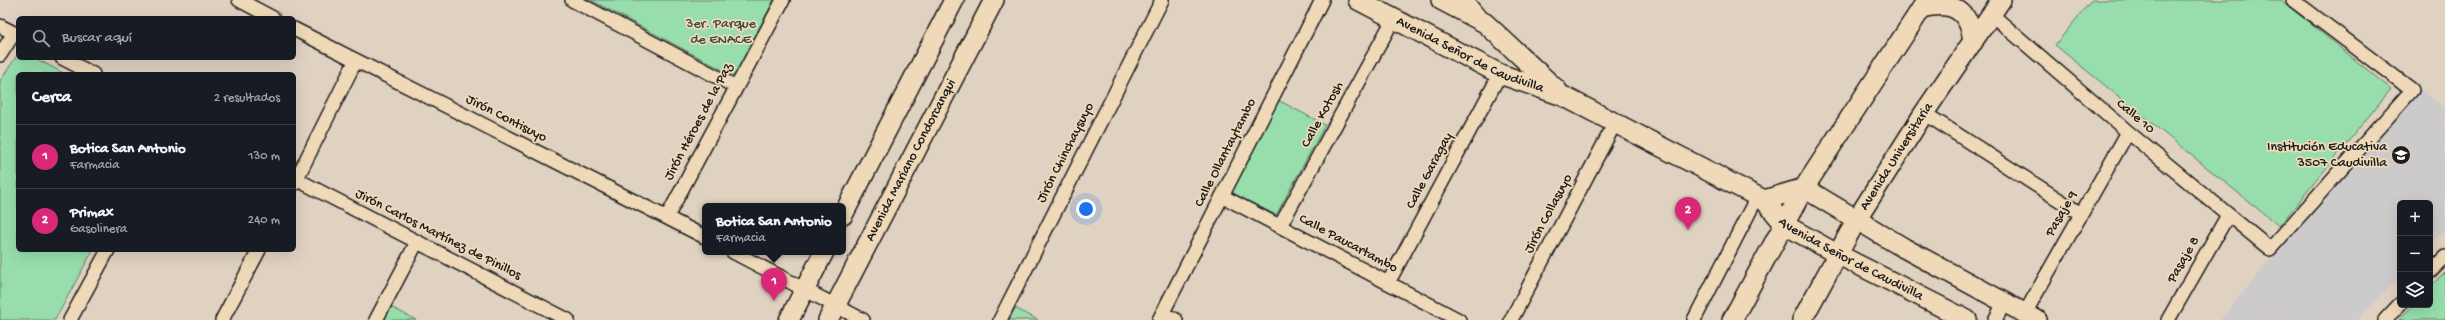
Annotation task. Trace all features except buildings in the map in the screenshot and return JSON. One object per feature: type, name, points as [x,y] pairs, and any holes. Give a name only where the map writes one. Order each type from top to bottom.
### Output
[{"type":"main road","points":[[846,209],[954,0]]},
{"type":"main road","name":"Avenida Mariano Condorcanqui","points":[[832,313],[994,0]]},
{"type":"main road","name":"Avenida Señor de Caudivilla","points":[[1358,0],[1500,74],[1563,96],[1761,199],[1785,225],[1838,256],[1967,320]]},
{"type":"main road","name":"Avenida Señor de Caudivilla","points":[[1441,0],[1485,23],[1563,96]]},
{"type":"main road","points":[[1732,320],[1804,188],[1925,4],[1943,3],[1960,10],[1968,18],[1973,42]]},
{"type":"main road","name":"Avenida Universitaria","points":[[1802,320],[1857,219],[1924,113],[1996,7]]},
{"type":"main road","points":[[1804,188],[2031,316]]},
{"type":"main road","name":"Avenida Señor de Caudivilla","points":[[1761,199],[1804,188]]},
{"type":"main road","points":[[789,320],[822,255]]},
{"type":"street","points":[[239,0],[269,16]]},
{"type":"street","points":[[572,0],[736,87]]},
{"type":"street","name":"Jirón Héroes de la Paz","points":[[667,217],[782,0]]},
{"type":"street","name":"Jirón Chinchaysuyo","points":[[1000,320],[1162,0]]},
{"type":"street","name":"Calle Ollantaytambo","points":[[1161,316],[1322,0]]},
{"type":"street","points":[[1466,0],[1485,23]]},
{"type":"street","name":"Calle 10","points":[[1996,7],[2128,132],[2270,249],[2412,90],[2293,0]]},
{"type":"street","name":"Calle Kotosh","points":[[1280,226],[1394,18]]},
{"type":"street","points":[[0,26],[16,34],[0,55]]},
{"type":"street","name":"Jirón Contisuyo","points":[[296,30],[355,62],[702,235]]},
{"type":"street","points":[[66,60],[89,72]]},
{"type":"street","points":[[296,178],[355,62]]},
{"type":"street","name":"Calle Garagay","points":[[1388,283],[1500,74]]},
{"type":"street","points":[[1924,113],[2081,214]]},
{"type":"street","name":"Jirón Collasuyo","points":[[1511,320],[1615,123]]},
{"type":"street","name":"Pasaje 9","points":[[2031,316],[2081,214],[2128,132]]},
{"type":"street","name":"Jirón Carlos Martínez de Pinillos","points":[[296,181],[568,320]]},
{"type":"street","name":"Calle Paucartambo","points":[[1222,196],[1460,320]]},
{"type":"street","points":[[1694,320],[1761,199]]},
{"type":"street","name":"Pasaje 8","points":[[2168,320],[2228,215]]},
{"type":"street","points":[[376,320],[417,242]]},
{"type":"street","points":[[70,320],[107,252]]},
{"type":"street","points":[[222,320],[258,252]]},
{"type":"street","points":[[739,255],[804,289],[832,313],[863,320]]},
{"type":"street","points":[[2433,269],[2445,256]]},
{"type":"street","points":[[1996,320],[2005,302]]},
{"type":"street","points":[[2385,320],[2397,307]]},
{"type":"street","points":[[1161,316],[1176,320]]},
{"type":"shaded area","name":"Institución Educativa 3507 Caudivilla","points":[[2416,86],[2445,108],[2445,228],[2433,241],[2433,200],[2397,200],[2397,278],[2358,320],[2220,320]]},
{"type":"green space","name":"3er. Parque de ENACE","points":[[591,0],[774,0],[734,76]]},
{"type":"green space","points":[[2092,0],[2281,0],[2391,89],[2279,226],[2055,45]]},
{"type":"green space","points":[[16,57],[16,60],[39,60],[61,72],[16,72],[16,252],[92,252],[55,320],[0,320],[0,81]]},
{"type":"green space","points":[[1278,100],[1325,125],[1276,215],[1229,191]]},
{"type":"green space","points":[[2445,272],[2445,320],[2399,320],[2410,308],[2433,308],[2433,284]]},
{"type":"green space","points":[[391,307],[416,320],[384,320]]},
{"type":"green space","points":[[1015,308],[1038,320],[1009,320]]},
{"type":"place","name":"Institución Educativa 3507 Caudivilla","points":[[2401,155]]},
{"type":"place","name":"Primax","points":[[1688,230]]},
{"type":"place","name":"Botica San Antonio","points":[[774,301]]}]
